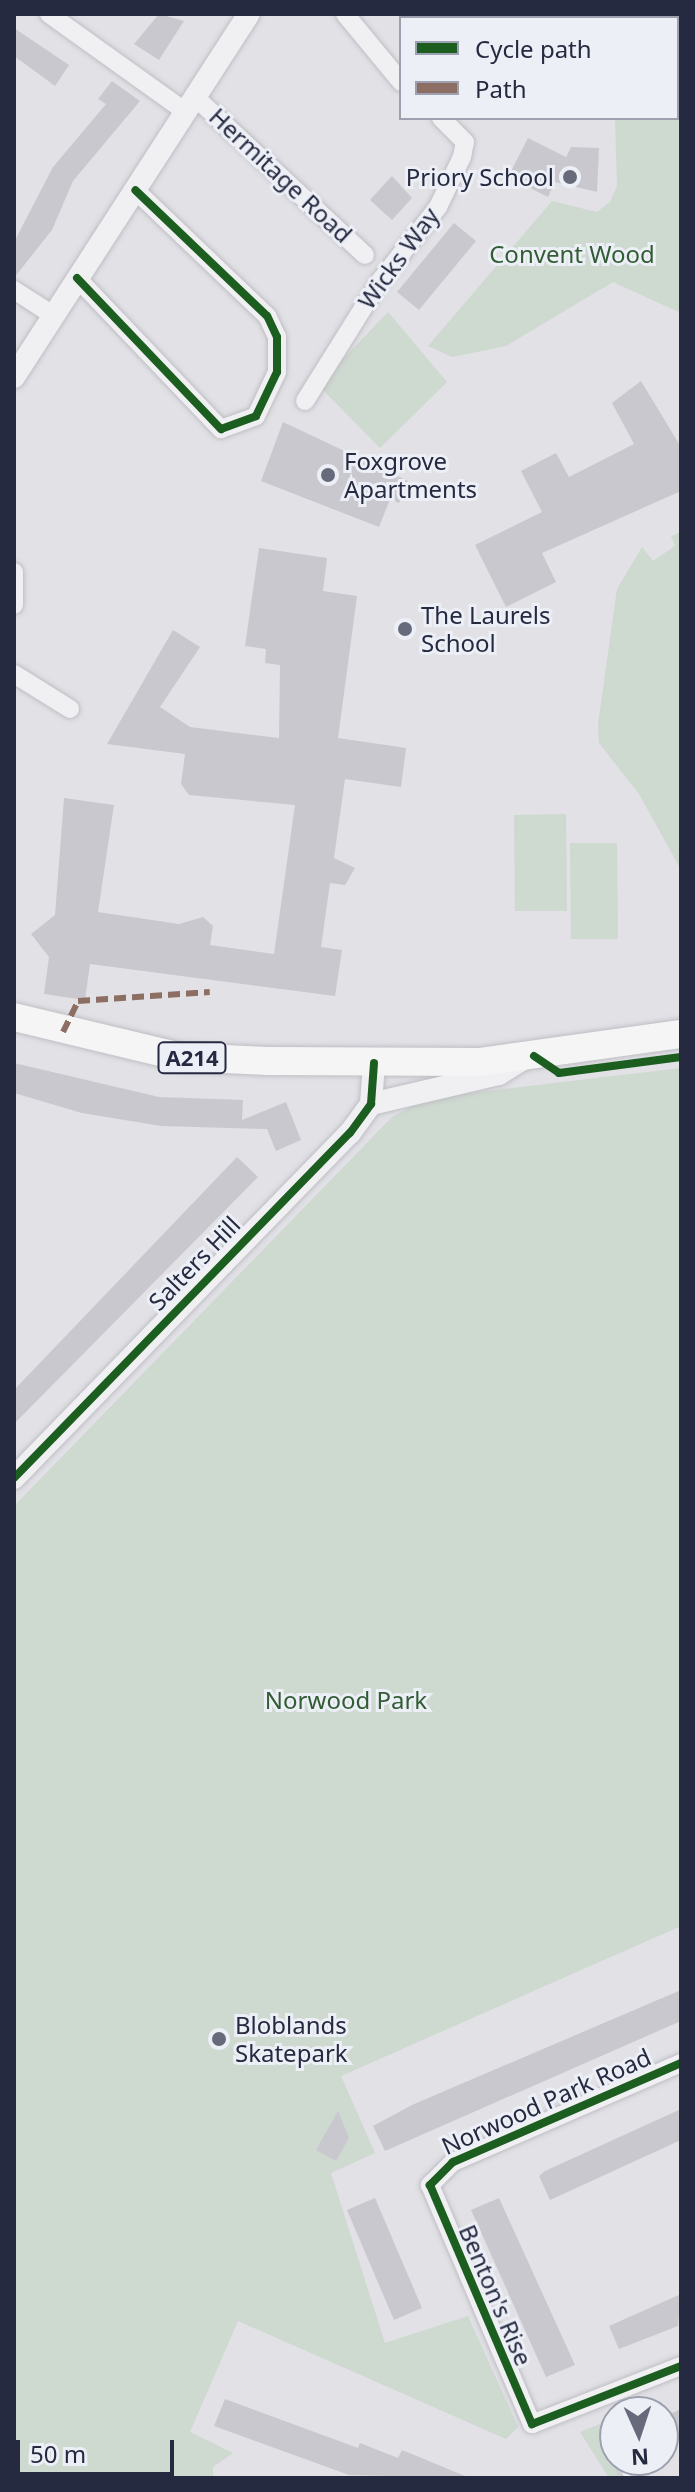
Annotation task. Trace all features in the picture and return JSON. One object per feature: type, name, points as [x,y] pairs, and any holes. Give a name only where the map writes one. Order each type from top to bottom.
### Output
[{"type":"main road","name":"A214","points":[[14,1017],[181,1057],[374,1063],[526,1057],[681,1034]]},
{"type":"street","points":[[49,14],[191,104]]},
{"type":"street","name":"Hermitage Road","points":[[14,377],[249,14]]},
{"type":"street","points":[[345,14],[399,80]]},
{"type":"street","name":"Hermitage Road","points":[[191,104],[365,255]]},
{"type":"street","name":"Wicks Way","points":[[305,401],[380,281],[438,207],[462,157],[465,142],[443,120]]},
{"type":"street","points":[[77,278],[221,429],[256,416],[277,372],[277,337],[267,316],[135,190]]},
{"type":"street","points":[[14,290],[53,315]]},
{"type":"street","points":[[14,572],[14,605]]},
{"type":"street","points":[[14,674],[70,709]]},
{"type":"street","points":[[374,1063],[371,1104],[499,1074],[526,1057]]},
{"type":"street","name":"Salters Hill","points":[[14,1478],[371,1104]]},
{"type":"street","name":"Norwood Park Road","points":[[430,2179],[681,2063]]},
{"type":"street","name":"Benton's Rise","points":[[430,2179],[532,2424],[604,2400],[681,2366]]},
{"type":"green space","name":"Convent Wood","points":[[621,14],[681,14],[681,313],[613,282],[506,346],[452,357],[428,346],[552,201],[597,212],[610,202],[617,186],[615,120],[679,120],[679,16]]},
{"type":"green space","points":[[388,312],[447,382],[380,448],[318,385]]},
{"type":"green space","points":[[681,532],[681,870],[639,794],[599,743],[598,724],[617,589],[642,547],[653,561],[675,546],[671,536]]},
{"type":"green space","points":[[566,814],[567,911],[515,911],[514,815]]},
{"type":"green space","points":[[570,843],[617,843],[618,939],[571,939]]},
{"type":"green space","name":"Norwood Park","points":[[681,1068],[681,1926],[341,2076],[375,2153],[331,2173],[385,2343],[468,2316],[518,2427],[506,2439],[238,2321],[190,2432],[233,2453],[213,2467],[213,2478],[14,2478],[14,1506],[392,1117],[427,1098]]},
{"type":"green space","points":[[599,2424],[599,2462],[580,2432]]},
{"type":"building","points":[[159,14],[184,21],[159,60],[134,44]]},
{"type":"building","points":[[14,28],[69,65],[55,86],[14,56]]},
{"type":"building","points":[[112,81],[140,101],[73,181],[52,230],[14,278],[14,242],[53,167],[106,104],[98,99]]},
{"type":"building","points":[[528,138],[566,157],[571,147],[599,148],[597,192],[555,182],[548,197],[508,177]]},
{"type":"building","points":[[392,176],[412,198],[392,220],[370,200]]},
{"type":"building","points":[[454,223],[476,241],[419,310],[397,292]]},
{"type":"building","points":[[641,381],[681,447],[681,491],[542,553],[556,582],[506,607],[475,545],[542,512],[521,471],[556,453],[569,477],[634,444],[612,403]]},
{"type":"building","name":"Foxgrove Apartments","points":[[283,422],[408,481],[399,503],[390,499],[379,527],[261,481]]},
{"type":"building","points":[[259,548],[327,558],[323,591],[357,596],[338,738],[406,748],[401,787],[345,779],[334,858],[355,868],[345,885],[330,883],[321,947],[342,950],[335,996],[90,964],[85,1000],[44,994],[49,957],[31,934],[55,915],[64,798],[114,805],[98,912],[179,924],[203,917],[213,926],[210,945],[274,954],[295,805],[189,795],[181,784],[185,754],[107,744],[173,630],[200,647],[160,707],[190,727],[279,738],[280,665],[265,663],[266,649],[245,646]]},
{"type":"building","points":[[14,1063],[159,1097],[243,1100],[242,1120],[286,1102],[301,1140],[276,1151],[267,1129],[161,1126],[82,1113],[14,1093]]},
{"type":"building","points":[[237,1157],[258,1177],[14,1424],[14,1390]]},
{"type":"building","points":[[681,1990],[681,2021],[385,2151],[373,2126],[412,2105]]},
{"type":"building","points":[[681,2109],[681,2140],[550,2200],[539,2176],[545,2171]]},
{"type":"building","points":[[338,2111],[349,2138],[336,2161],[316,2150]]},
{"type":"building","points":[[375,2198],[422,2308],[394,2320],[347,2210]]},
{"type":"building","points":[[499,2198],[575,2365],[546,2377],[471,2210]]},
{"type":"building","points":[[681,2294],[678,2326],[619,2349],[609,2326]]},
{"type":"building","points":[[225,2399],[358,2448],[360,2443],[398,2458],[402,2450],[470,2478],[349,2475],[214,2426]]},
{"type":"building","points":[[681,2409],[679,2441],[679,2410]]},
{"type":"marked path","points":[[63,1032],[78,1001],[210,992]]},
{"type":"cycle path","points":[[77,278],[221,429],[256,416],[277,372],[277,337],[267,316],[135,190]]},
{"type":"cycle path","points":[[534,1056],[559,1073],[681,1057]]},
{"type":"cycle path","points":[[14,1478],[350,1133],[371,1104],[374,1063]]},
{"type":"cycle path","points":[[681,2063],[453,2162],[430,2185],[532,2424],[681,2366]]},
{"type":"place","name":"Priory School","points":[[570,177]]},
{"type":"place","name":"Foxgrove Apartments","points":[[328,475]]},
{"type":"place","name":"The Laurels School","points":[[405,629]]},
{"type":"place","name":"Bloblands Skatepark","points":[[219,2039]]}]
